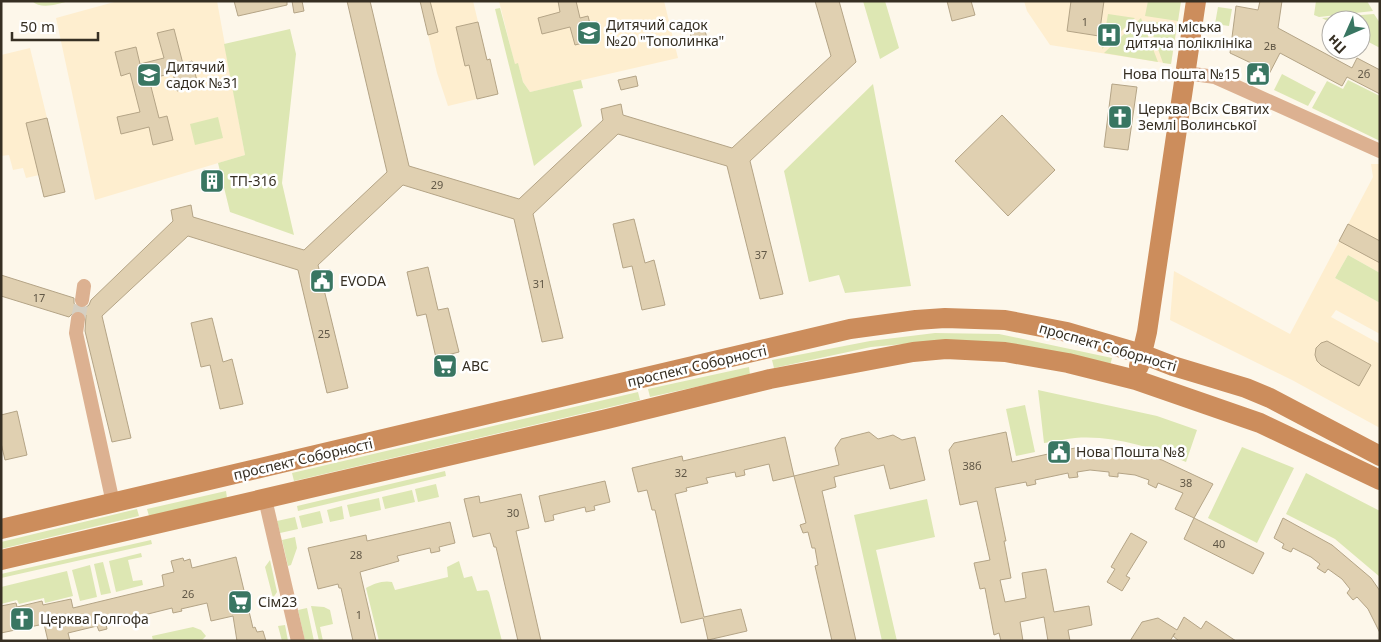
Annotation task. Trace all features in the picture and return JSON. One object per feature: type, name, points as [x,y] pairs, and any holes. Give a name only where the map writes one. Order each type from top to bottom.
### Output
[{"type":"main road","points":[[1136,380],[1148,332],[1196,1]]},
{"type":"main road","name":"проспект Соборності","points":[[1,529],[850,330],[916,320],[945,318],[1005,320],[1067,332],[1142,354],[1270,398],[1374,467]]},
{"type":"main road","name":"проспект Соборності","points":[[1,560],[266,499],[770,378],[913,352],[946,349],[1005,352],[1068,363],[1136,380],[1260,423],[1374,467]]},
{"type":"main road","points":[[765,350],[770,378]]},
{"type":"main road","points":[[258,470],[266,499]]},
{"type":"street","points":[[1186,73],[1215,77],[1380,151]]},
{"type":"street","points":[[78,319],[76,332],[112,503]]},
{"type":"street","points":[[266,499],[298,641]]},
{"type":"shaded area","name":"Дитячий садок №31","points":[[118,1],[217,1],[245,155],[95,200],[56,18]]},
{"type":"shaded area","points":[[420,1],[473,1],[487,59],[490,59],[498,94],[448,106],[437,73]]},
{"type":"shaded area","name":"Дитячий садок №20 \"Тополинка\"","points":[[499,1],[664,1],[678,58],[530,92],[523,82],[518,64],[515,65]]},
{"type":"shaded area","name":"Луцька міська дитяча поліклініка","points":[[1024,1],[1181,1],[1171,64],[1050,45],[1027,11]]},
{"type":"shaded area","points":[[30,48],[65,192],[44,197],[39,175],[26,178],[23,168],[13,170],[9,155],[1,156],[1,55]]},
{"type":"shaded area","points":[[1371,164],[1380,164],[1380,273],[1348,255],[1335,278],[1380,303],[1380,334],[1336,310],[1331,317],[1380,344],[1380,428],[1292,380],[1170,320],[1174,271],[1290,334],[1373,177]]},
{"type":"green space","points":[[32,1],[69,1],[45,6]]},
{"type":"green space","points":[[863,1],[885,1],[899,48],[880,59]]},
{"type":"green space","points":[[1148,1],[1181,1],[1178,21],[1145,16]]},
{"type":"green space","points":[[1316,1],[1367,1],[1373,11],[1321,10],[1321,17],[1314,15]]},
{"type":"green space","points":[[1218,7],[1232,9],[1229,26],[1215,24]]},
{"type":"green space","points":[[500,8],[515,64],[518,63],[523,82],[530,92],[581,80],[583,88],[573,90],[582,126],[534,166],[495,9]]},
{"type":"green space","points":[[1108,14],[1135,18],[1102,49]]},
{"type":"green space","points":[[1371,14],[1374,14],[1380,23],[1380,48],[1371,43]]},
{"type":"green space","points":[[1141,18],[1158,62],[1104,53]]},
{"type":"green space","points":[[1148,21],[1177,25],[1171,64],[1163,63]]},
{"type":"green space","points":[[290,29],[296,54],[282,183],[294,235],[230,212],[218,163],[245,155],[224,44]]},
{"type":"green space","points":[[1282,74],[1316,92],[1308,106],[1274,90]]},
{"type":"green space","points":[[1348,80],[1380,96],[1380,141],[1312,108],[1327,81],[1343,89]]},
{"type":"green space","points":[[873,84],[911,286],[845,293],[839,275],[809,282],[784,171]]},
{"type":"green space","points":[[218,117],[223,138],[195,145],[190,124]]},
{"type":"green space","points":[[1348,255],[1380,273],[1380,303],[1335,278]]},
{"type":"green space","points":[[935,333],[999,334],[1112,358],[1110,366],[937,341],[871,347],[774,368],[772,360],[870,341]]},
{"type":"green space","points":[[749,367],[750,375],[650,397],[648,389]]},
{"type":"green space","points":[[1038,390],[1157,416],[1197,430],[1186,462],[1146,447],[1118,440],[1075,438],[1044,443]]},
{"type":"green space","points":[[638,392],[640,400],[294,481],[292,473]]},
{"type":"green space","points":[[1025,405],[1035,452],[1016,456],[1006,409]]},
{"type":"green space","points":[[1242,447],[1294,468],[1257,543],[1208,518]]},
{"type":"green space","points":[[445,471],[446,476],[298,511],[297,506]]},
{"type":"green space","points":[[1306,473],[1380,511],[1380,577],[1335,539],[1286,514]]},
{"type":"green space","points":[[436,484],[439,497],[418,502],[415,489]]},
{"type":"green space","points":[[412,490],[415,502],[385,509],[382,497]]},
{"type":"green space","points":[[226,491],[227,498],[149,516],[147,509]]},
{"type":"green space","points":[[379,498],[381,510],[350,517],[347,505]]},
{"type":"green space","points":[[927,499],[935,537],[876,550],[897,641],[882,641],[854,515]]},
{"type":"green space","points":[[342,506],[344,519],[330,522],[327,510]]},
{"type":"green space","points":[[137,509],[139,516],[1,549],[1,542]]},
{"type":"green space","points":[[320,511],[323,523],[302,528],[299,516]]},
{"type":"green space","points":[[295,517],[298,529],[280,533],[277,521]]},
{"type":"green space","points":[[295,537],[297,548],[291,565],[288,566],[282,540]]},
{"type":"green space","points":[[151,540],[152,544],[1,578],[1,574]]},
{"type":"green space","points":[[141,553],[142,557],[128,560],[133,581],[142,580],[143,585],[116,592],[109,561]]},
{"type":"green space","points":[[270,560],[277,592],[273,598],[265,567]]},
{"type":"green space","points":[[459,561],[464,578],[472,576],[477,591],[487,590],[489,592],[502,641],[379,641],[366,588],[378,583],[392,582],[395,590],[448,577],[447,567]]},
{"type":"green space","points":[[103,562],[111,593],[101,595],[94,564]]},
{"type":"green space","points":[[90,565],[97,597],[80,601],[72,570]]},
{"type":"green space","points":[[67,571],[73,596],[45,603],[44,598],[19,604],[17,600],[1,604],[1,587]]},
{"type":"green space","points":[[311,606],[324,607],[330,610],[333,624],[320,627],[323,641],[319,641]]},
{"type":"green space","points":[[307,608],[314,641],[305,641],[298,610]]},
{"type":"green space","points":[[285,625],[288,641],[282,641],[278,626]]},
{"type":"green space","points":[[193,627],[201,630],[206,636],[201,641],[153,641],[152,636]]},
{"type":"building","points":[[234,1],[287,1],[287,5],[238,16]]},
{"type":"building","points":[[292,1],[302,1],[304,11],[294,13]]},
{"type":"building","points":[[347,1],[370,1],[409,166],[519,199],[603,120],[601,109],[621,104],[623,115],[732,148],[831,56],[815,1],[839,1],[856,62],[750,161],[783,294],[760,299],[727,166],[618,134],[533,214],[563,338],[542,342],[514,219],[403,185],[318,265],[348,388],[327,393],[298,270],[188,236],[102,316],[131,438],[112,442],[85,331],[86,315],[83,312],[75,311],[69,317],[1,296],[1,275],[74,298],[76,307],[85,308],[173,221],[171,210],[191,205],[193,217],[304,250],[387,172]]},
{"type":"building","points":[[420,1],[430,1],[438,32],[428,35]]},
{"type":"building","points":[[558,1],[576,1],[580,18],[588,16],[594,40],[575,45],[570,27],[542,34],[538,18],[560,12]]},
{"type":"building","points":[[947,1],[971,1],[975,15],[952,21]]},
{"type":"building","points":[[1071,1],[1104,1],[1099,36],[1067,31]]},
{"type":"building","points":[[1260,1],[1282,1],[1278,28],[1321,51],[1321,60],[1337,60],[1352,68],[1356,60],[1361,60],[1380,70],[1380,94],[1347,77],[1342,86],[1280,53],[1267,78],[1249,68],[1251,63],[1230,53],[1236,6],[1258,10]]},
{"type":"building","points":[[478,22],[487,60],[490,59],[498,94],[477,99],[469,65],[465,66],[456,27]]},
{"type":"building","points":[[703,22],[708,43],[694,47],[688,25]]},
{"type":"building","points":[[174,29],[183,64],[192,61],[198,85],[177,91],[173,73],[149,79],[159,118],[167,116],[173,140],[153,145],[149,127],[121,134],[117,117],[140,112],[130,73],[121,76],[115,52],[136,47],[140,64],[164,58],[157,33]]},
{"type":"building","points":[[636,76],[638,86],[621,90],[618,80]]},
{"type":"building","name":"Церква Всіх Святих Землі Волинської","points":[[1112,84],[1137,87],[1128,150],[1104,147]]},
{"type":"building","points":[[1002,115],[1055,170],[1008,216],[955,161]]},
{"type":"building","points":[[47,118],[65,192],[44,197],[26,123]]},
{"type":"building","name":"ТП-316","points":[[219,174],[221,184],[204,188],[202,178]]},
{"type":"building","points":[[634,219],[645,263],[654,260],[665,305],[642,310],[632,266],[623,268],[613,224]]},
{"type":"building","points":[[1348,224],[1380,241],[1380,263],[1339,241]]},
{"type":"building","points":[[428,267],[438,310],[448,308],[459,352],[436,358],[426,314],[417,316],[407,272]]},
{"type":"building","points":[[212,318],[223,362],[232,359],[243,404],[220,409],[210,365],[201,367],[191,323]]},
{"type":"building","points":[[1327,341],[1371,365],[1359,386],[1317,361],[1315,355],[1316,348],[1321,343]]},
{"type":"building","points":[[17,411],[27,455],[5,460],[1,443],[1,415]]},
{"type":"building","points":[[869,432],[878,439],[893,435],[902,440],[915,437],[925,480],[890,489],[884,465],[834,477],[836,487],[822,491],[856,641],[832,641],[815,566],[818,565],[815,548],[812,548],[808,532],[803,533],[800,525],[806,523],[794,476],[839,465],[835,448],[841,439]]},
{"type":"building","points":[[1006,432],[1012,462],[1075,448],[1116,449],[1162,460],[1213,484],[1194,518],[1175,509],[1183,493],[1158,483],[1156,488],[1148,484],[1149,480],[1135,475],[1118,473],[1118,477],[1109,476],[1109,472],[1090,470],[1077,472],[1078,477],[1069,478],[1068,473],[1035,480],[1036,484],[1027,486],[1026,482],[995,488],[1006,541],[1004,541],[1011,578],[1000,580],[1005,602],[1026,598],[1022,573],[1046,569],[1054,612],[1089,606],[1092,625],[1068,630],[1070,641],[1048,641],[1044,617],[1020,622],[1023,641],[1001,641],[999,633],[994,635],[985,588],[980,589],[974,563],[990,560],[977,501],[960,505],[949,450],[954,443]]},
{"type":"building","points":[[785,437],[794,476],[773,481],[769,464],[744,470],[745,475],[736,477],[735,472],[706,478],[708,483],[686,488],[687,491],[675,494],[704,617],[741,609],[747,631],[708,640],[703,618],[681,623],[655,510],[652,510],[647,490],[638,492],[632,468],[682,456],[683,461]]},
{"type":"building","points":[[605,481],[610,502],[594,506],[595,510],[586,512],[585,507],[553,515],[554,520],[545,522],[539,496]]},
{"type":"building","points":[[521,494],[529,528],[516,531],[541,641],[518,641],[496,547],[494,547],[490,533],[473,537],[464,499],[479,496],[480,503]]},
{"type":"building","points":[[1194,518],[1264,553],[1253,574],[1184,539]]},
{"type":"building","points":[[1283,518],[1332,545],[1371,578],[1380,591],[1380,633],[1368,609],[1357,597],[1353,600],[1347,593],[1350,589],[1342,579],[1328,569],[1325,573],[1317,568],[1320,564],[1311,557],[1293,548],[1291,552],[1282,548],[1284,544],[1274,538]]},
{"type":"building","points":[[450,522],[455,543],[439,547],[440,551],[431,553],[430,548],[397,556],[399,561],[360,572],[376,641],[353,641],[341,588],[339,588],[338,584],[318,589],[308,548],[366,535],[367,541]]},
{"type":"building","points":[[1131,533],[1147,542],[1126,576],[1130,578],[1122,591],[1107,582],[1115,569],[1111,567]]},
{"type":"building","points":[[236,557],[253,628],[255,627],[257,632],[263,631],[266,641],[237,641],[233,616],[211,621],[207,603],[181,609],[182,611],[173,613],[172,608],[144,615],[145,620],[136,622],[135,617],[106,624],[107,629],[99,631],[97,626],[68,633],[70,641],[48,641],[44,624],[1,633],[1,606],[16,603],[17,607],[42,601],[43,605],[71,599],[73,608],[164,586],[162,575],[174,572],[171,561],[183,558],[184,561],[190,559],[192,568]]},
{"type":"building","points":[[1184,617],[1201,629],[1206,621],[1236,641],[1179,641],[1173,636],[1170,641],[1130,641],[1142,622],[1158,618],[1177,630]]},
{"type":"tunnel","points":[[78,319],[82,300]]},
{"type":"place","name":"Дитячий садок №20 \"Тополинка\"","points":[[589,33]]},
{"type":"place","name":"Луцька міська дитяча поліклініка","points":[[1109,35]]},
{"type":"place","name":"Нова Пошта №15","points":[[1258,74]]},
{"type":"place","name":"Дитячий садок №31","points":[[149,75]]},
{"type":"place","name":"Церква Всіх Святих Землі Волинської","points":[[1120,117]]},
{"type":"place","name":"ТП-316","points":[[212,181]]},
{"type":"place","name":"EVODA","points":[[322,281]]},
{"type":"place","name":"АВС","points":[[445,366]]},
{"type":"place","name":"Нова Пошта №8","points":[[1059,452]]},
{"type":"place","name":"Сім23","points":[[240,602]]},
{"type":"place","name":"Церква Голгофа","points":[[22,619]]}]
